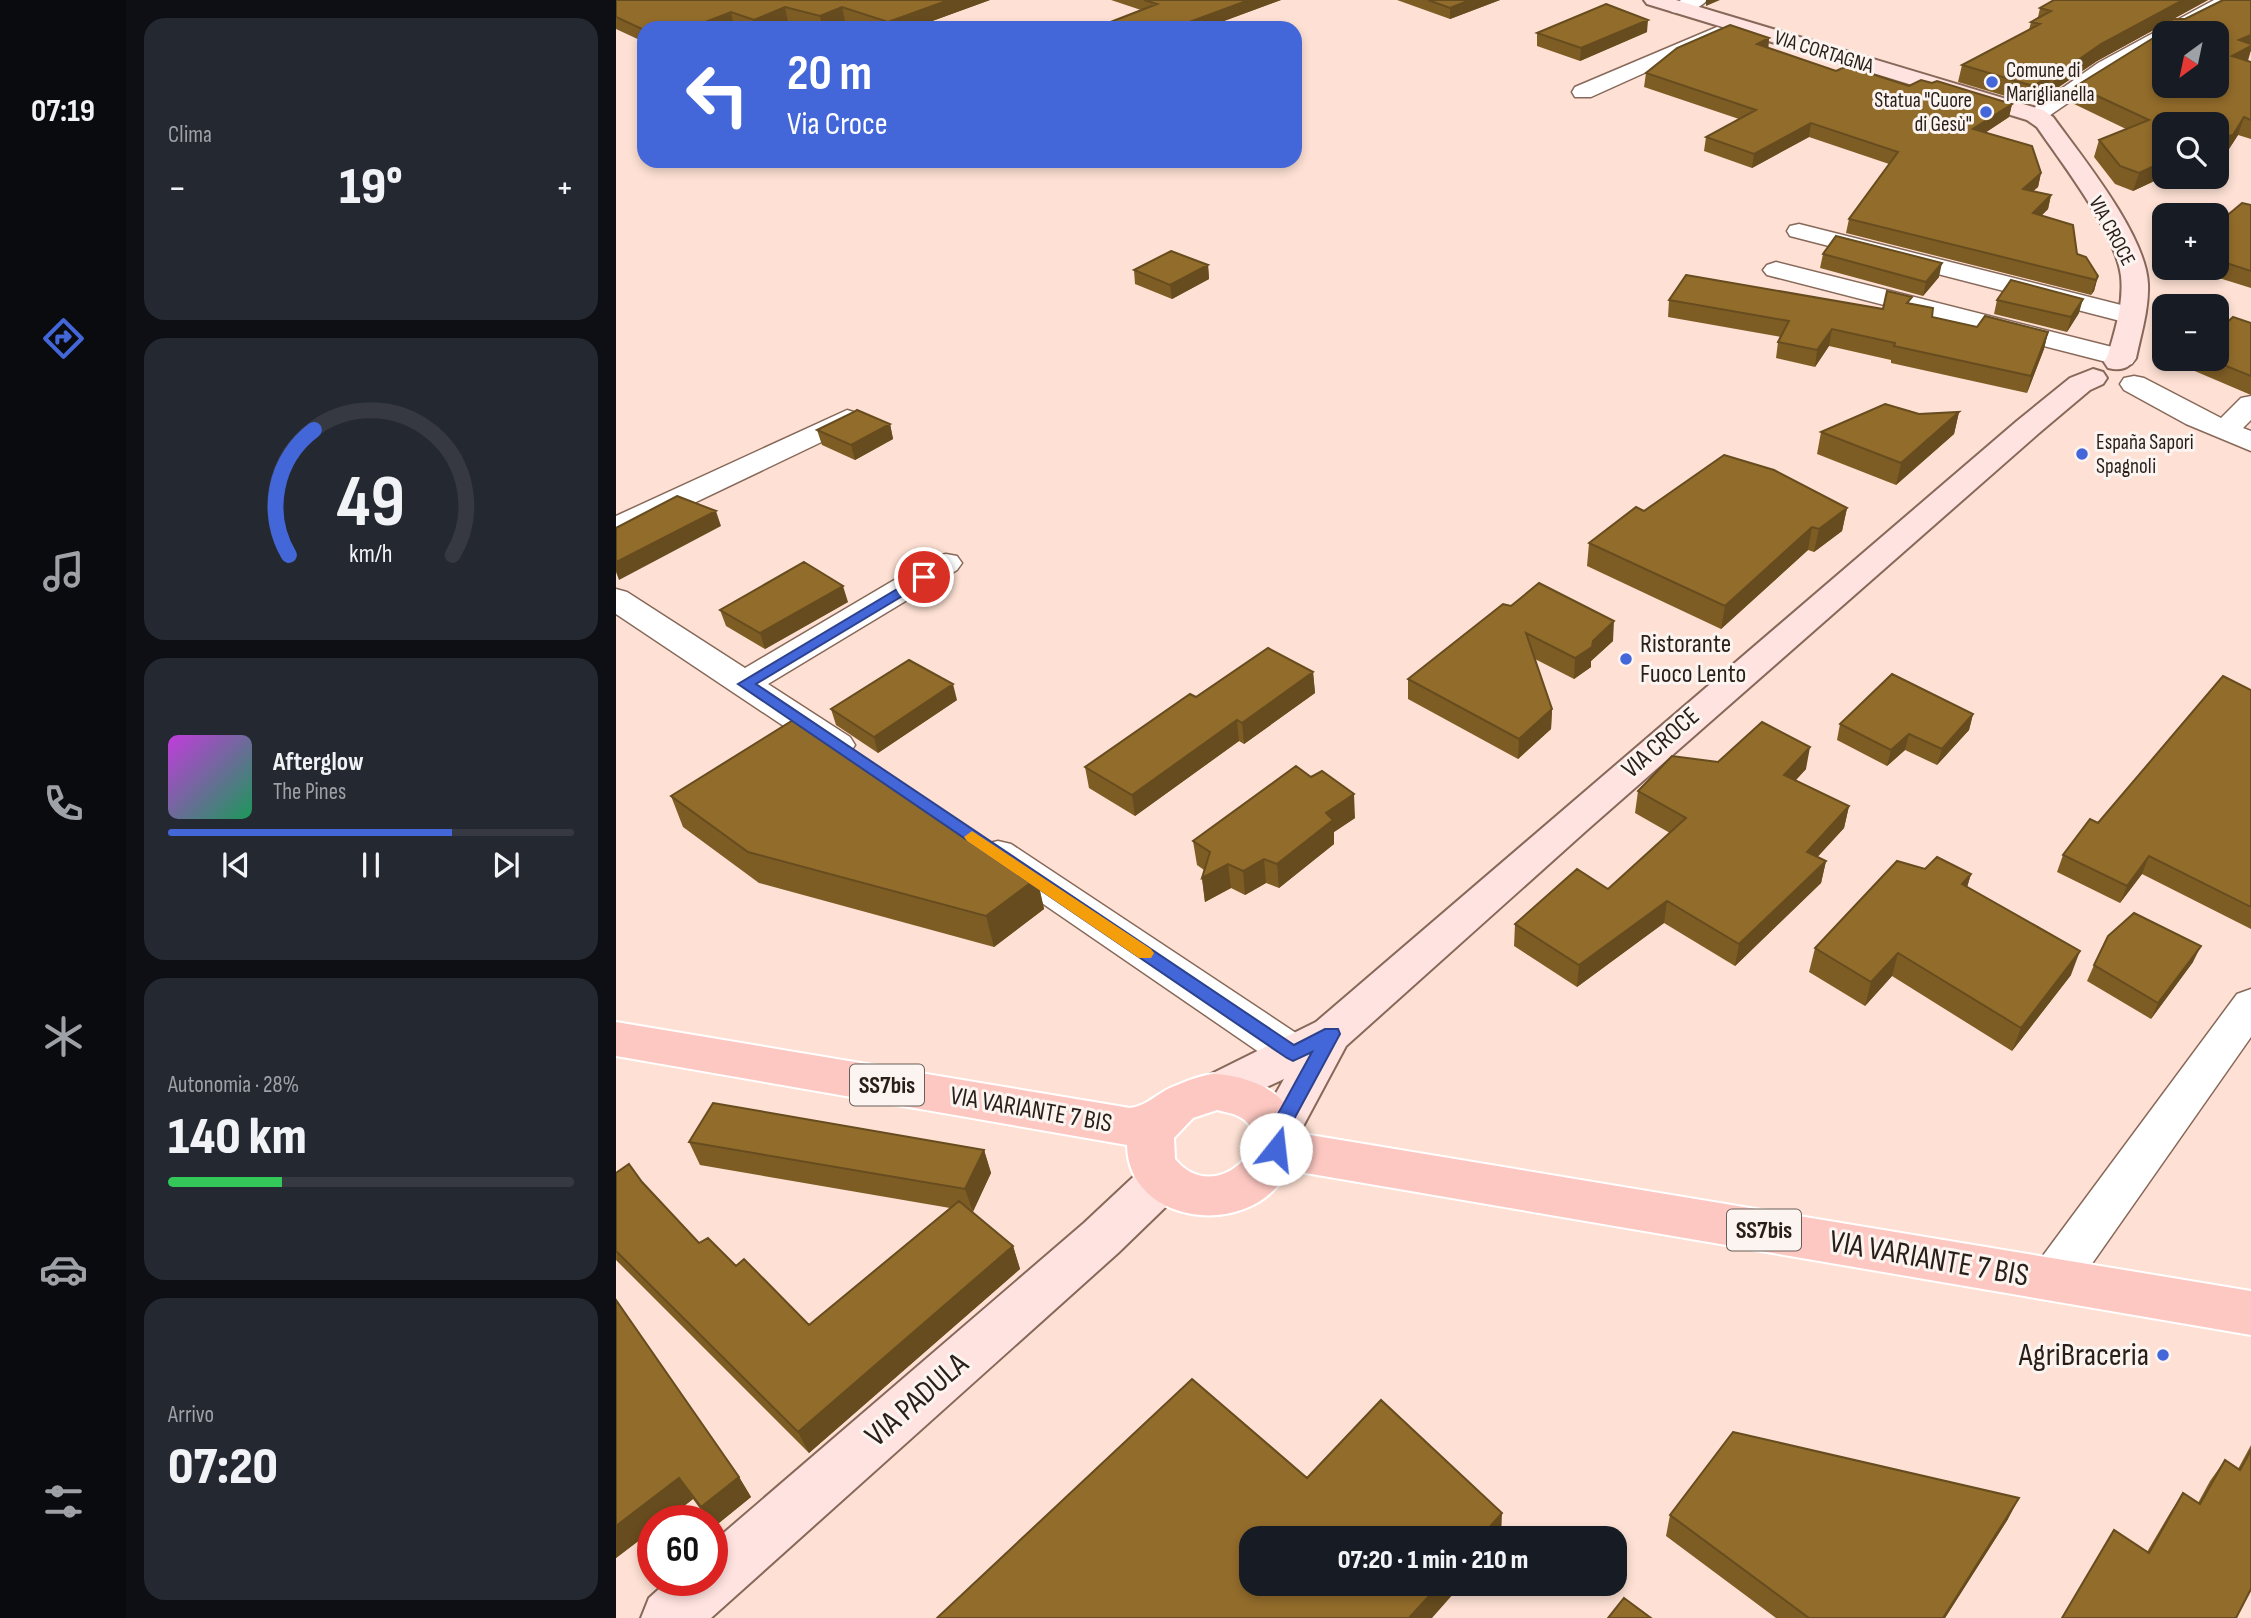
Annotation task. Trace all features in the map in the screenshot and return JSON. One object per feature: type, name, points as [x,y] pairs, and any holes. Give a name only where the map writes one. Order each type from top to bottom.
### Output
[{"type":"main road","name":"VIA VARIANTE 7 BIS","points":[[616,1039],[1130,1127],[1157,1125]]},
{"type":"main road","points":[[1217,1092],[1234,1094],[1263,1108],[1272,1120],[1276,1141],[1269,1166],[1256,1180],[1238,1191],[1218,1196],[1197,1196],[1178,1190],[1163,1179],[1154,1166],[1150,1153],[1151,1138],[1168,1111],[1182,1101],[1217,1092]]},
{"type":"main road","name":"VIA VARIANTE 7 BIS","points":[[1276,1141],[2251,1313]]},
{"type":"street","name":"VIA CORTAGNA","points":[[1654,0],[1688,4],[1734,25],[2035,115]]},
{"type":"street","points":[[2035,115],[2081,81],[2230,0]]},
{"type":"street","points":[[1583,92],[1734,25]]},
{"type":"street","name":"VIA CROCE","points":[[1217,1092],[1312,1044],[2080,384],[2117,371],[2136,298],[2134,271],[2125,249],[2050,130],[2035,115]]},
{"type":"street","points":[[1799,231],[2132,316]]},
{"type":"street","points":[[1776,271],[2117,371],[2224,431],[2251,442]]},
{"type":"street","points":[[2224,431],[2251,404]]},
{"type":"street","points":[[616,528],[847,419]]},
{"type":"street","points":[[745,684],[946,564]]},
{"type":"street","points":[[616,600],[859,761]]},
{"type":"street","points":[[974,838],[1312,1044]]},
{"type":"street","points":[[2053,1280],[2251,1005]]},
{"type":"street","name":"VIA CROCE","points":[[1276,1141],[1312,1044]]},
{"type":"street","name":"VIA PADULA","points":[[669,1618],[1080,1257],[1163,1179]]},
{"type":"building","points":[[616,0],[949,0],[891,21],[842,7],[820,16],[785,7],[754,20],[731,12],[708,21],[637,21],[637,27],[616,17]]},
{"type":"building","points":[[1144,0],[1249,0],[1192,21],[1113,21],[1157,4]]},
{"type":"building","points":[[1428,0],[1470,0],[1450,8]]},
{"type":"building","points":[[2054,0],[2183,0],[2101,44],[2055,76],[2051,75],[2033,86],[1962,65],[2040,24],[2031,22],[2051,11],[2040,8]]},
{"type":"building","points":[[2223,0],[2251,0],[2251,35],[2239,40],[2251,46],[2232,56],[2251,62],[2251,120],[2244,117],[2233,135],[2229,136],[2229,112],[2152,112],[2152,167],[2139,173],[2120,166],[2099,140],[2149,120],[2076,86],[2152,39],[2152,98],[2230,98],[2230,21],[2172,19],[2185,19]]},
{"type":"building","points":[[1606,4],[1648,20],[1581,48],[1537,33]]},
{"type":"building","points":[[1730,25],[1769,38],[1757,44],[1836,71],[1847,66],[1909,86],[1921,80],[1932,83],[1937,81],[2012,104],[1973,129],[2032,146],[2041,173],[2023,189],[2051,195],[2033,213],[2073,225],[2077,254],[2086,257],[2098,276],[2096,280],[1849,219],[1898,152],[1811,123],[1754,154],[1706,137],[1756,110],[1646,73],[1677,48]]},
{"type":"building","points":[[2242,203],[2251,205],[2251,271],[2229,264],[2229,214]]},
{"type":"building","points":[[1836,236],[1942,263],[1926,282],[1823,254]]},
{"type":"building","points":[[1171,251],[1208,265],[1170,285],[1134,270]]},
{"type":"building","points":[[1686,275],[1883,309],[1887,291],[1912,297],[1907,303],[1933,308],[1932,317],[1977,327],[1985,316],[2048,332],[2031,376],[1894,346],[1895,343],[1832,329],[1817,350],[1778,342],[1789,321],[1669,300]]},
{"type":"building","points":[[2011,280],[2083,299],[2071,317],[1997,300]]},
{"type":"building","points":[[2233,317],[2251,323],[2251,376],[2229,367],[2229,321]]},
{"type":"building","points":[[1885,404],[1919,414],[1959,412],[1901,463],[1821,432]]},
{"type":"building","points":[[857,410],[890,424],[851,445],[817,430],[854,412]]},
{"type":"building","points":[[1724,455],[1774,470],[1847,508],[1819,529],[1812,527],[1725,606],[1589,543],[1636,507],[1644,511]]},
{"type":"building","points":[[677,496],[716,511],[616,562],[616,528]]},
{"type":"building","points":[[804,562],[843,586],[760,633],[720,610]]},
{"type":"building","points":[[1539,583],[1614,621],[1593,641],[1592,647],[1575,658],[1526,633],[1552,709],[1519,739],[1408,679],[1503,604],[1511,606]]},
{"type":"building","points":[[1268,648],[1313,672],[1242,723],[1237,720],[1132,795],[1085,767],[1190,694],[1196,697]]},
{"type":"building","points":[[909,660],[953,684],[874,737],[831,709]]},
{"type":"building","points":[[1892,674],[1973,714],[1942,749],[1909,734],[1891,750],[1840,724]]},
{"type":"building","points":[[2223,676],[2251,690],[2251,907],[2149,856],[2127,886],[2063,855],[2090,819],[2098,823]]},
{"type":"building","points":[[798,717],[1037,878],[986,916],[748,852],[671,796]]},
{"type":"building","points":[[1762,722],[1810,747],[1784,775],[1849,806],[1807,852],[1826,861],[1739,944],[1667,901],[1579,965],[1515,924],[1577,869],[1608,889],[1686,818],[1638,791],[1672,756],[1718,762]]},
{"type":"building","points":[[1296,766],[1311,777],[1322,771],[1354,794],[1326,813],[1333,820],[1277,864],[1264,859],[1243,871],[1228,864],[1202,878],[1210,852],[1193,841]]},
{"type":"building","points":[[1937,857],[1971,874],[1962,884],[2080,951],[2021,1028],[1898,953],[1871,982],[1815,948],[1897,861],[1925,869]]},
{"type":"building","points":[[2134,913],[2201,946],[2158,1003],[2094,965],[2108,936]]},
{"type":"building","points":[[713,1103],[984,1150],[965,1189],[689,1142]]},
{"type":"building","points":[[629,1164],[642,1182],[699,1243],[708,1238],[736,1266],[744,1259],[809,1325],[959,1201],[1013,1246],[798,1432],[616,1251],[616,1173]]},
{"type":"building","points":[[616,1300],[739,1477],[704,1505],[699,1505],[679,1478],[644,1505],[637,1505],[637,1510],[616,1526]]},
{"type":"building","points":[[1192,1379],[1307,1478],[1381,1400],[1502,1513],[1491,1526],[1239,1526],[1239,1596],[1429,1596],[1409,1618],[937,1618]]},
{"type":"building","points":[[1733,1432],[2019,1498],[1943,1618],[1809,1618],[1670,1515]]},
{"type":"building","points":[[2251,1450],[2251,1589],[2236,1618],[2062,1618],[2114,1530],[2149,1553],[2183,1493],[2200,1504],[2225,1460],[2240,1470]]},
{"type":"building","points":[[1624,1598],[1651,1618],[1608,1618]]},
{"type":"slow traffic","points":[[972,837],[1145,953]]},
{"type":"place","name":"Comune di Mariglianella","points":[[1992,82]]},
{"type":"place","name":"Statua \"Cuore di Gesù\"","points":[[1986,112]]},
{"type":"place","name":"España Sapori Spagnoli","points":[[2082,454]]},
{"type":"place","name":"Ristorante Fuoco Lento","points":[[1626,659]]},
{"type":"place","name":"AgriBraceria","points":[[2163,1355]]},
{"type":"route","points":[[924,577],[745,684],[1293,1053],[1331,1034],[1276,1134],[1276,1149]]}]
